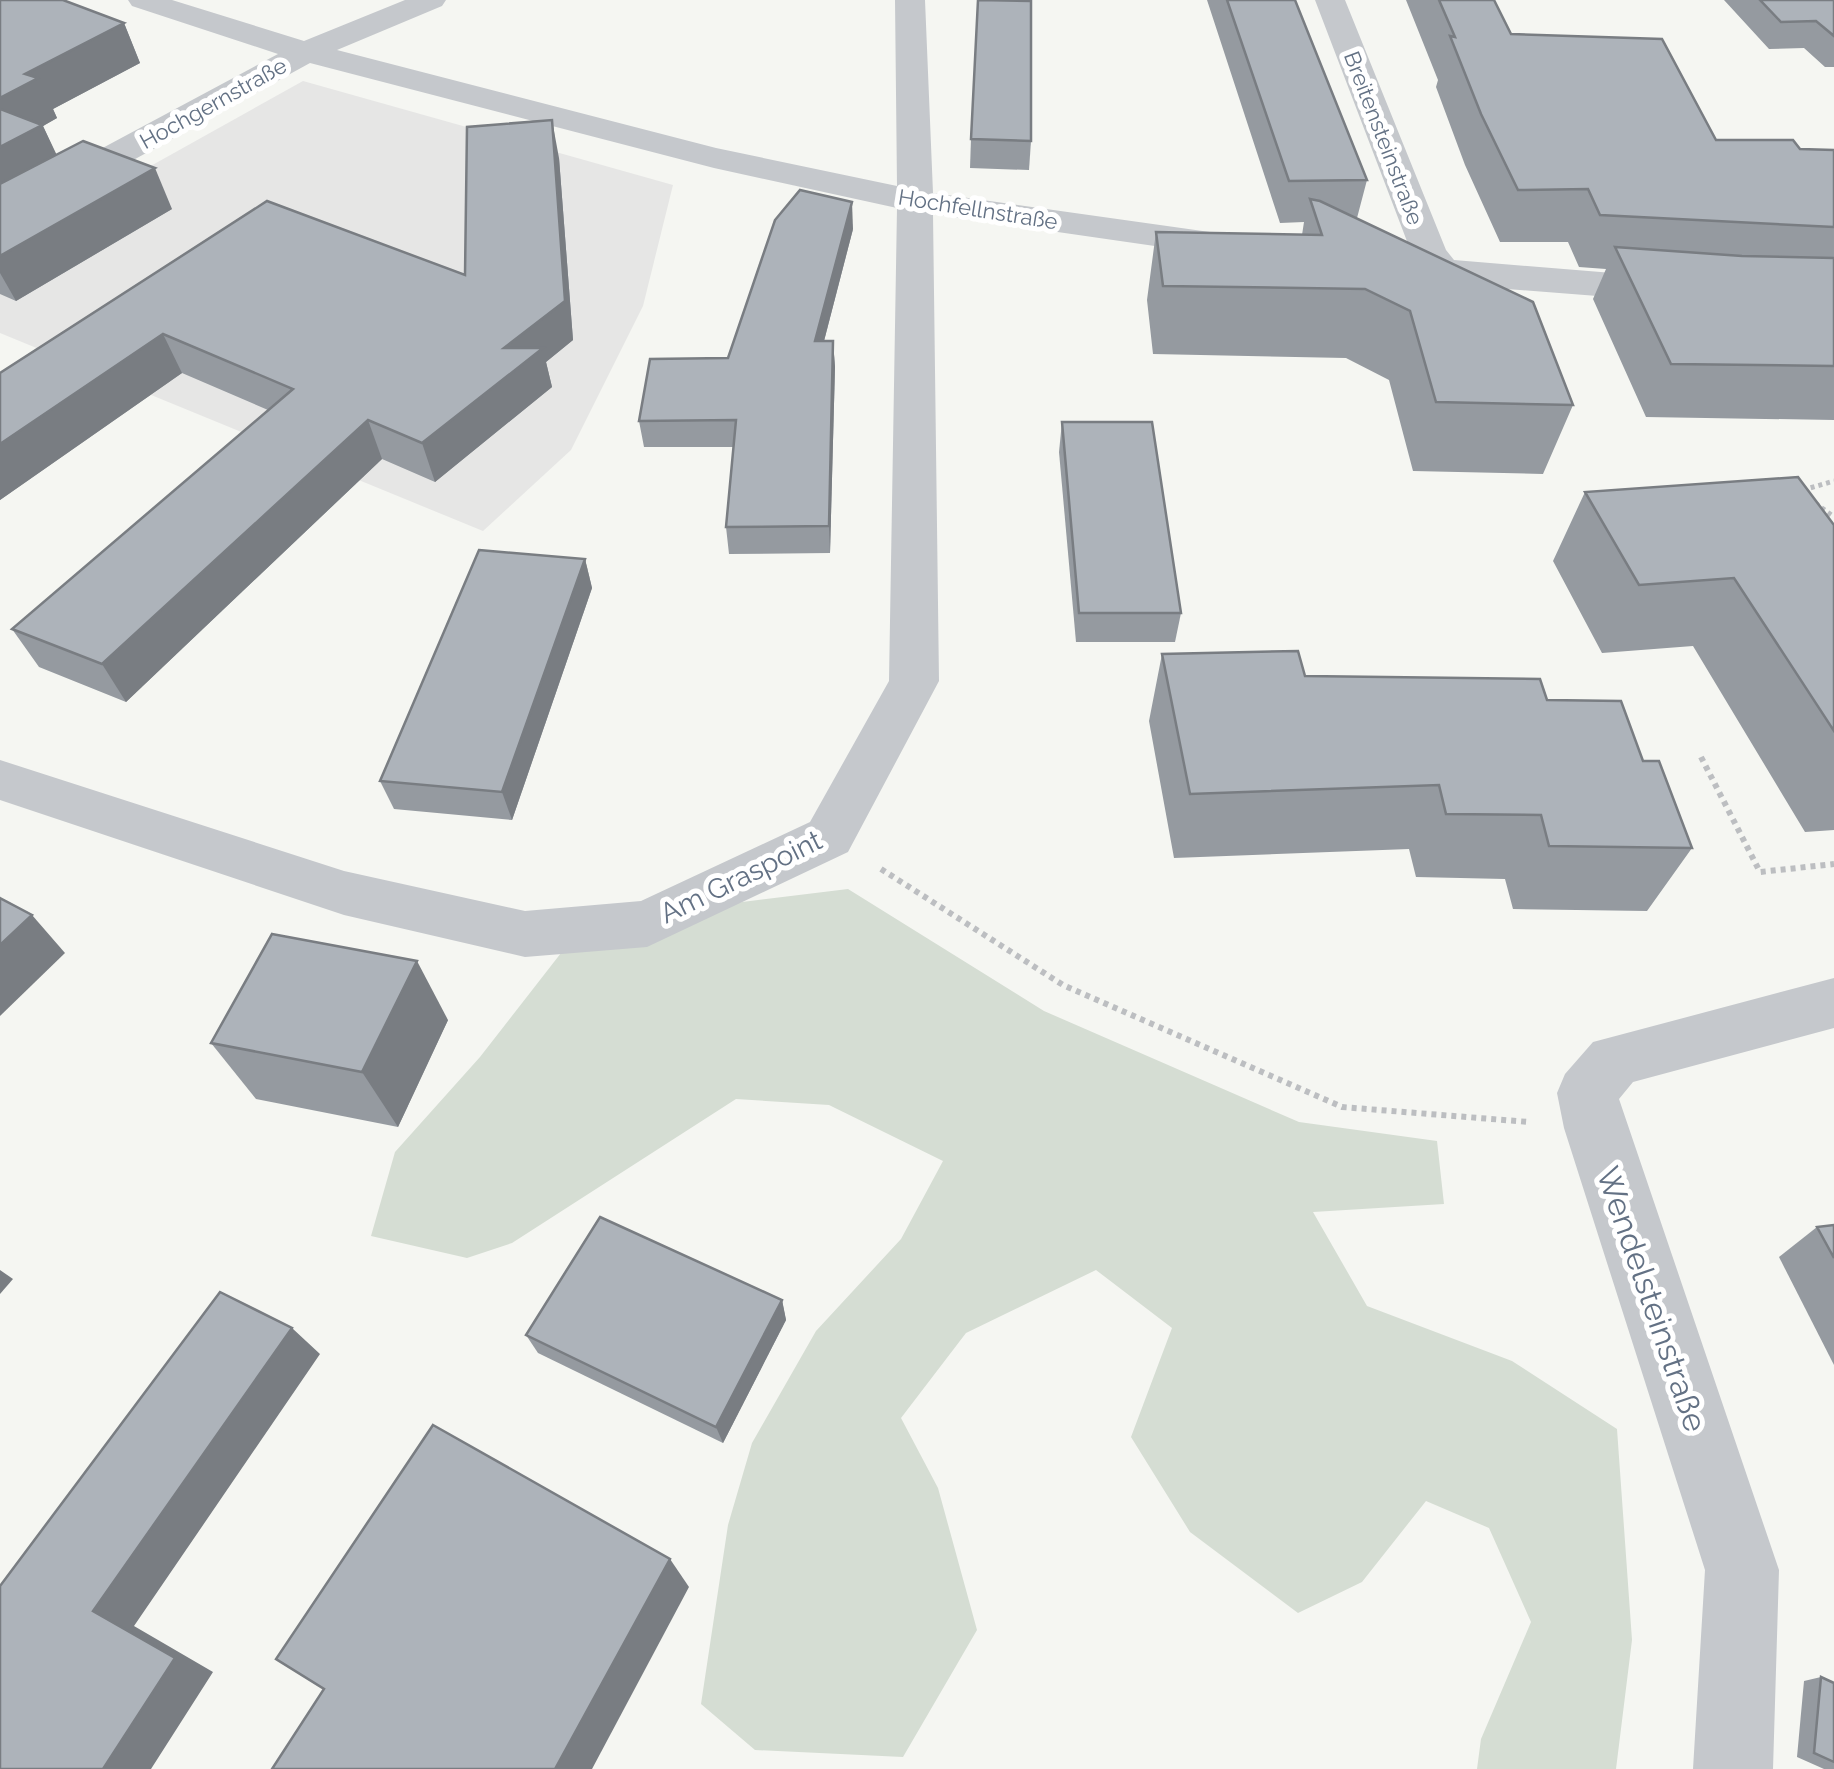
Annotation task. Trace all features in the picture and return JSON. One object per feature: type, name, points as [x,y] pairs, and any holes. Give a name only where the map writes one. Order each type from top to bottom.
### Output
[{"type":"street","name":"Hochfellnstraße","points":[[143,0],[306,52],[714,158],[915,200],[1272,251]]},
{"type":"street","name":"Hochgernstraße","points":[[0,218],[306,52],[432,0]]},
{"type":"street","name":"Am Graspoint","points":[[0,780],[344,894],[524,934],[647,924],[830,837],[914,680],[915,200],[910,0]]},
{"type":"street","name":"Breitensteinstraße","points":[[1330,0],[1428,251],[1444,272]]},
{"type":"street","points":[[1368,263],[1716,293]]},
{"type":"street","name":"Wendelsteinstraße","points":[[1733,1769],[1742,1570],[1594,1128],[1587,1093],[1614,1061],[1834,1004]]},
{"type":"path","points":[[1834,480],[1800,491],[1834,517]]},
{"type":"path","points":[[1701,758],[1760,872],[1834,864]]},
{"type":"path","points":[[830,837],[1064,984],[1342,1107],[1594,1128]]},
{"type":"shaded area","points":[[303,81],[673,185],[643,306],[571,450],[483,531],[0,333],[0,250]]},
{"type":"shaded area","points":[[848,889],[1044,1011],[1299,1122],[1437,1141],[1444,1204],[1313,1212],[1367,1306],[1512,1361],[1617,1429],[1632,1640],[1616,1769],[1477,1769],[1481,1739],[1531,1622],[1489,1528],[1426,1501],[1362,1582],[1298,1613],[1190,1532],[1131,1437],[1172,1328],[1096,1270],[966,1333],[901,1418],[938,1488],[977,1630],[903,1757],[755,1750],[701,1704],[728,1525],[752,1443],[816,1331],[901,1239],[943,1161],[829,1105],[736,1099],[512,1243],[467,1258],[371,1236],[395,1152],[480,1057],[561,953],[742,902]]},
{"type":"building","points":[[0,0],[63,0],[124,23],[25,74],[38,78],[0,98]]},
{"type":"building","points":[[978,0],[1031,1],[1031,141],[971,139]]},
{"type":"building","points":[[1227,0],[1295,0],[1367,180],[1289,181]]},
{"type":"building","points":[[1439,0],[1494,0],[1511,34],[1662,39],[1716,140],[1793,140],[1800,149],[1834,150],[1834,227],[1600,215],[1588,189],[1518,190],[1481,114]]},
{"type":"building","points":[[1760,0],[1834,0],[1834,36],[1816,21],[1781,22]]},
{"type":"building","points":[[0,109],[42,125],[0,147]]},
{"type":"building","points":[[552,120],[565,301],[504,348],[543,348],[422,443],[368,420],[102,664],[12,629],[293,389],[163,334],[0,444],[0,373],[267,201],[465,275],[467,127]]},
{"type":"building","points":[[83,141],[155,168],[0,256],[0,184]]},
{"type":"building","points":[[800,190],[852,202],[815,341],[833,341],[829,526],[726,527],[736,420],[639,421],[650,359],[728,358],[775,220]]},
{"type":"building","points":[[1310,199],[1533,302],[1573,405],[1436,402],[1410,311],[1365,289],[1163,286],[1156,232],[1322,235]]},
{"type":"building","points":[[1615,247],[1834,258],[1834,366],[1671,364]]},
{"type":"building","points":[[1062,422],[1152,422],[1181,613],[1079,613]]},
{"type":"building","points":[[1798,477],[1834,525],[1834,731],[1734,578],[1639,585],[1585,492]]},
{"type":"building","points":[[479,550],[585,559],[502,792],[380,781]]},
{"type":"building","points":[[1298,651],[1305,676],[1540,679],[1547,700],[1621,701],[1643,761],[1659,761],[1692,848],[1549,846],[1541,815],[1446,814],[1439,785],[1190,794],[1162,654]]},
{"type":"building","points":[[0,898],[32,915],[0,945]]},
{"type":"building","points":[[272,934],[417,961],[362,1072],[211,1043]]},
{"type":"building","points":[[600,1217],[782,1300],[716,1427],[526,1335]]},
{"type":"building","points":[[1834,1225],[1834,1258],[1817,1227]]},
{"type":"building","points":[[220,1292],[292,1328],[93,1611],[175,1658],[103,1769],[0,1769],[0,1586]]},
{"type":"building","points":[[433,1425],[670,1559],[555,1769],[272,1769],[324,1689],[276,1659]]},
{"type":"building","points":[[1821,1677],[1834,1683],[1834,1762],[1814,1753]]}]
